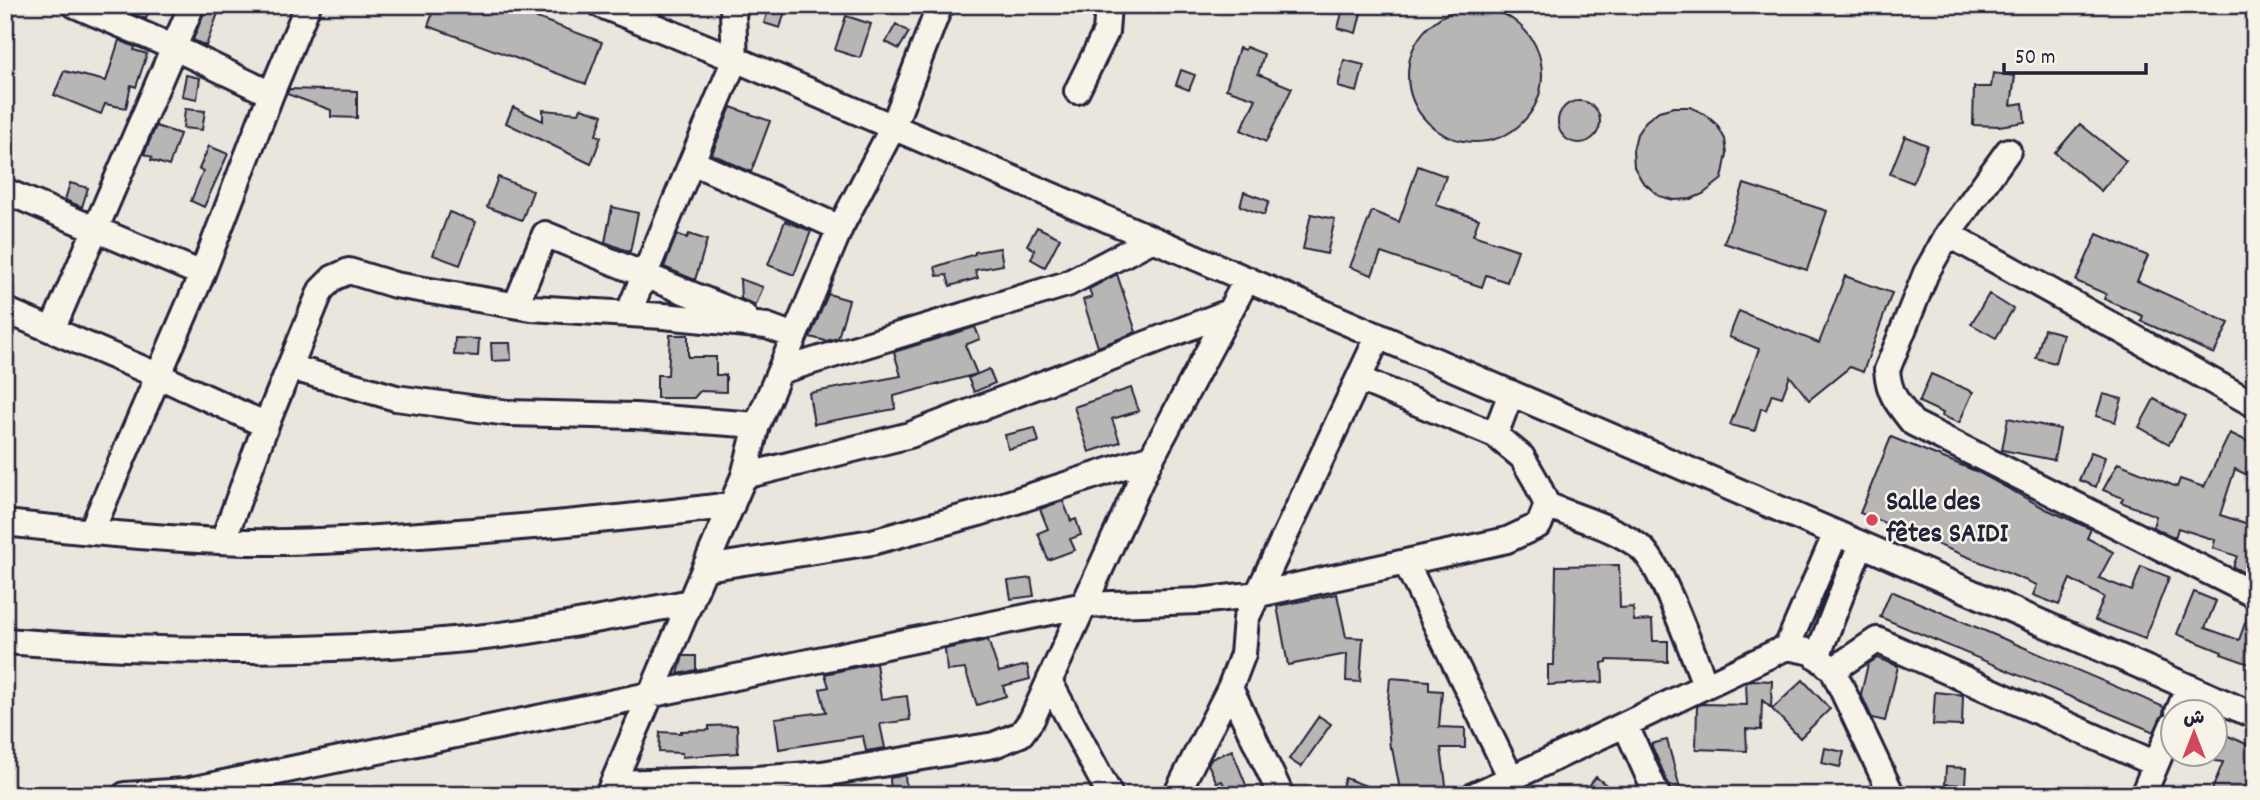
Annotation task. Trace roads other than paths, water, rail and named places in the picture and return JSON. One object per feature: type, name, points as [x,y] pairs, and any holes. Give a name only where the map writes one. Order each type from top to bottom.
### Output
[{"type":"street","points":[[75,5],[173,47],[271,94]]},
{"type":"street","points":[[52,330],[192,5]]},
{"type":"street","points":[[91,532],[202,274],[308,5]]},
{"type":"street","points":[[601,5],[735,59],[1247,279],[2255,716]]},
{"type":"street","points":[[628,314],[735,59],[733,14],[737,5]]},
{"type":"street","points":[[940,5],[893,127],[840,228],[794,336],[757,425],[744,476],[610,789],[822,774],[994,745],[1021,734],[1032,719],[1152,457],[1247,279]]},
{"type":"street","points":[[1077,91],[1106,32],[1108,5]]},
{"type":"street","points":[[2008,150],[1948,234],[1926,273],[1887,370],[1888,387],[1913,423],[2255,595]]},
{"type":"street","points":[[692,162],[840,228]]},
{"type":"street","points":[[5,191],[202,274]]},
{"type":"street","points":[[516,305],[545,234],[794,336]]},
{"type":"street","points":[[1948,234],[2255,405]]},
{"type":"street","points":[[780,371],[1067,284],[1153,239]]},
{"type":"street","points":[[223,541],[321,290],[333,278],[349,271],[395,285],[516,305],[767,326]]},
{"type":"street","points":[[5,310],[267,425]]},
{"type":"street","points":[[744,476],[910,435],[1229,312]]},
{"type":"street","points":[[1176,795],[1230,688],[1243,654],[1246,619],[1378,337]]},
{"type":"street","points":[[290,367],[397,398],[508,413],[635,416],[757,425]]},
{"type":"street","points":[[1359,379],[1494,435],[1522,457],[1547,505],[1627,538],[1643,550],[1655,566],[1705,684]]},
{"type":"street","points":[[1494,435],[1511,393]]},
{"type":"street","points":[[706,568],[872,542],[979,513],[1152,457]]},
{"type":"street","points":[[5,523],[223,541],[300,542],[419,536],[645,516],[732,505]]},
{"type":"street","points":[[125,795],[185,793],[1084,605],[1199,601],[1259,594],[1507,540],[1539,525],[1547,505]]},
{"type":"street","points":[[1787,647],[1836,533]]},
{"type":"street","points":[[1825,663],[1861,544]]},
{"type":"street","points":[[1406,563],[1511,778]]},
{"type":"street","points":[[5,641],[229,650],[322,648],[477,638],[691,602]]},
{"type":"street","points":[[1825,663],[1877,640],[2156,764]]},
{"type":"street","points":[[1475,795],[1626,726],[1705,684],[1787,647],[1812,652],[1825,663],[1892,795]]},
{"type":"street","points":[[1049,681],[1110,795]]},
{"type":"street","points":[[2184,698],[2189,687]]},
{"type":"street","points":[[1230,688],[1281,795]]},
{"type":"street","points":[[1626,726],[1657,795]]},
{"type":"street","points":[[2143,795],[2158,759]]},
{"type":"place","name":"Salle des fêtes SAIDI","points":[[1872,520]]}]
